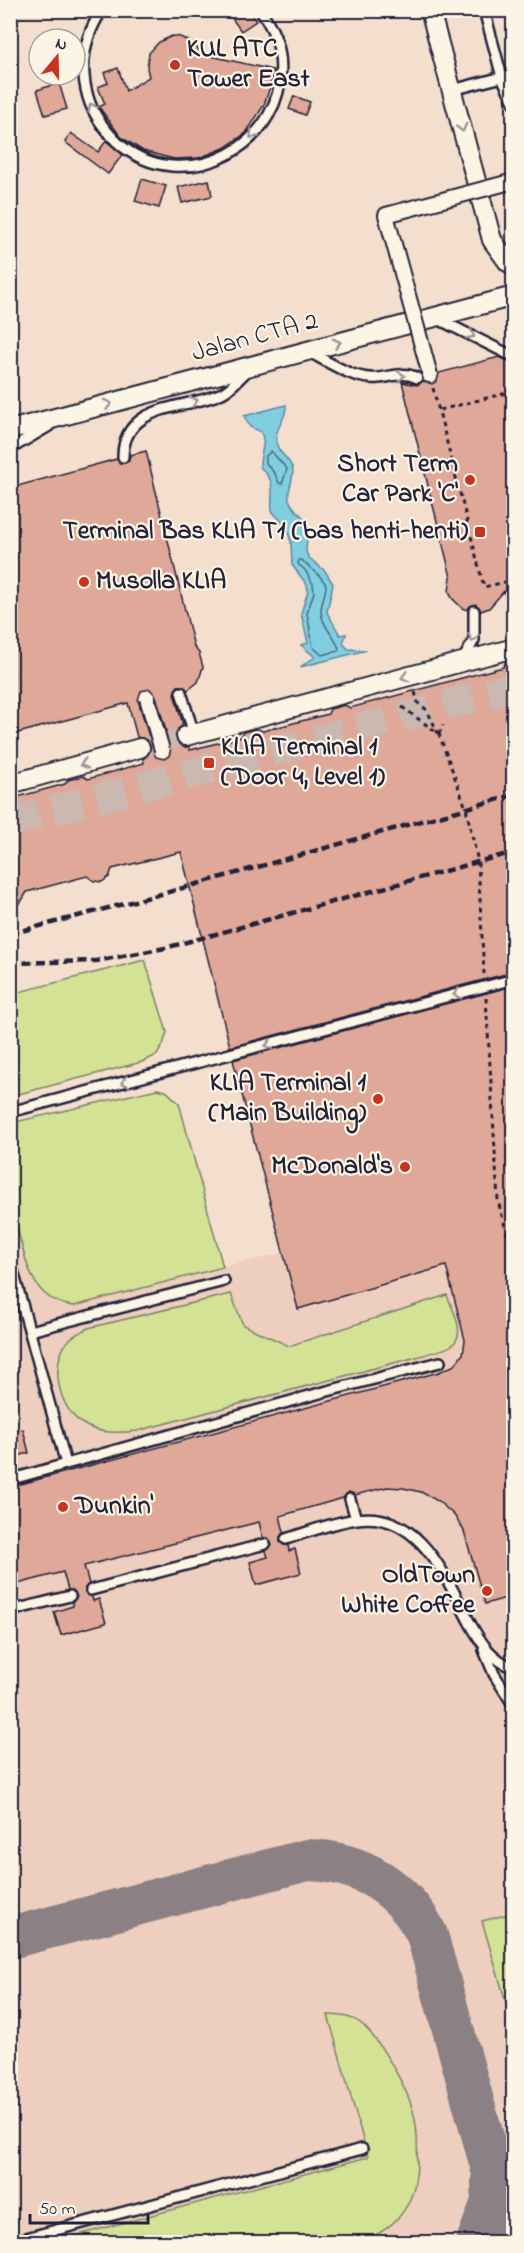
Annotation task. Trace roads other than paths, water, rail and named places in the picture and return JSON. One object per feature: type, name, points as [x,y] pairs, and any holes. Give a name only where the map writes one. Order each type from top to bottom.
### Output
[{"type":"street","points":[[430,10],[492,240],[513,266]]},
{"type":"street","points":[[423,376],[386,215],[513,181]]},
{"type":"street","name":"Jalan CTA 2","points":[[10,430],[513,296]]},
{"type":"street","points":[[190,735],[513,648]]},
{"type":"street","points":[[147,698],[162,750]]},
{"type":"street","points":[[10,783],[140,748]]},
{"type":"lane","points":[[102,10],[93,24],[84,51],[83,79],[91,107],[106,131],[127,150],[153,162],[181,167],[209,163],[235,152],[256,134],[271,111],[279,84],[280,56],[273,30],[261,10]]},
{"type":"lane","points":[[484,10],[502,77],[513,102]]},
{"type":"lane","points":[[452,90],[513,74]]},
{"type":"lane","points":[[434,316],[508,354]]},
{"type":"lane","points":[[306,351],[357,375],[370,378],[402,374],[423,376]]},
{"type":"lane","points":[[123,457],[126,439],[130,430],[138,422],[159,410],[224,392],[254,365]]},
{"type":"lane","points":[[10,449],[66,415]]},
{"type":"lane","points":[[462,661],[474,640],[474,611]]},
{"type":"lane","points":[[181,692],[190,735]]},
{"type":"lane","points":[[10,1112],[513,979]]},
{"type":"lane","points":[[10,1260],[66,1464]]},
{"type":"lane","points":[[30,1331],[224,1281]]},
{"type":"lane","points":[[16,1478],[440,1362]]},
{"type":"lane","points":[[320,1393],[323,1403]]},
{"type":"lane","points":[[350,1499],[356,1519]]},
{"type":"lane","points":[[286,1539],[356,1519],[369,1518],[394,1524],[421,1541],[434,1557],[513,1706]]},
{"type":"lane","points":[[91,1590],[265,1544]]},
{"type":"lane","points":[[10,1611],[70,1596]]},
{"type":"lane","points":[[478,1638],[498,1661],[513,1668]]},
{"type":"lane","points":[[11,2242],[362,2149]]},
{"type":"water","points":[[286,405],[285,414],[276,434],[276,443],[292,467],[289,499],[308,525],[306,551],[308,557],[325,571],[333,584],[327,612],[340,635],[346,634],[343,643],[348,649],[367,650],[300,667],[315,657],[301,645],[308,643],[301,613],[308,591],[307,585],[292,565],[291,542],[287,528],[272,511],[271,483],[260,467],[263,437],[261,432],[250,427],[244,416]]},
{"type":"tunnel","points":[[10,822],[514,687]]},
{"type":"tunnel","points":[[140,748],[186,736]]},
{"type":"railway","points":[[10,934],[514,795]]},
{"type":"railway","points":[[10,963],[96,961],[165,948],[514,852]]},
{"type":"place","name":"KUL ATC Tower East","points":[[175,65]]},
{"type":"place","name":"Short Term Car Park 'C'","points":[[470,480]]},
{"type":"place","name":"Terminal Bas KLIA T1 (bas henti-henti)","points":[[480,532]]},
{"type":"place","name":"Musolla KLIA","points":[[84,582]]},
{"type":"place","name":"KLIA Terminal 1 (Door 4, Level 1)","points":[[209,763]]},
{"type":"place","name":"KLIA Terminal 1 (Main Building)","points":[[378,1099]]},
{"type":"place","name":"McDonald's","points":[[405,1167]]},
{"type":"place","name":"Dunkin'","points":[[63,1507]]},
{"type":"place","name":"OldTown White Coffee","points":[[487,1591]]}]
